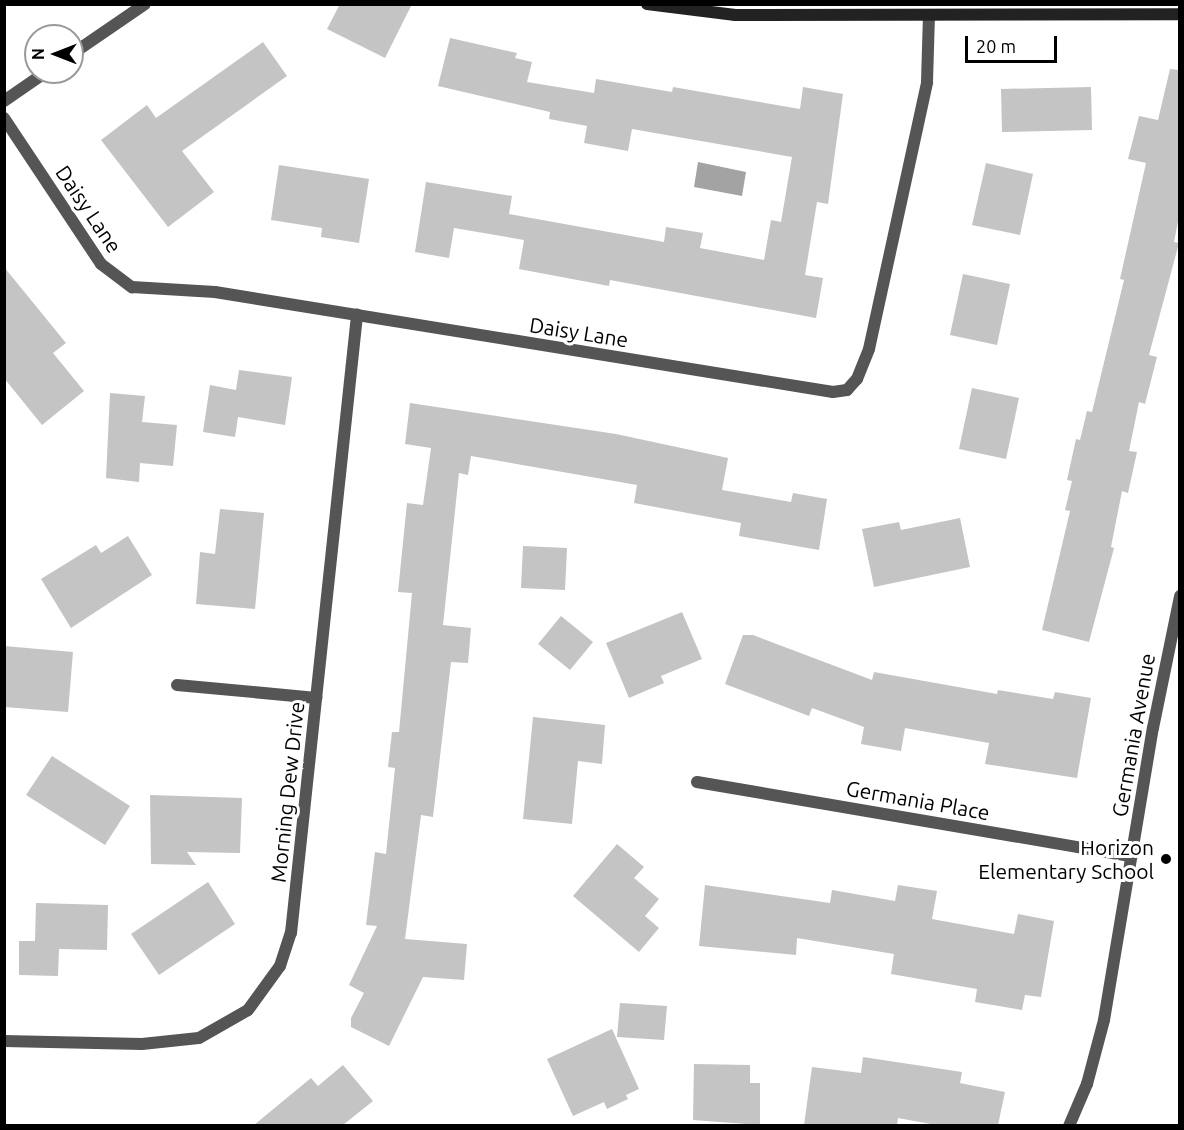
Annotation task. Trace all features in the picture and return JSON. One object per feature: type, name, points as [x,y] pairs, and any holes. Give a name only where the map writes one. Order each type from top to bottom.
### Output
[{"type":"street","points":[[84,46],[145,4]]},
{"type":"street","points":[[647,4],[735,15],[1179,14]]},
{"type":"street","name":"Daisy Lane","points":[[4,118],[101,264],[115,277],[148,290],[215,292],[803,389],[847,390],[864,365],[879,303],[927,82],[929,15]]},
{"type":"street","points":[[4,101],[29,84]]},
{"type":"street","name":"Morning Dew Drive","points":[[4,1041],[180,1042],[217,1031],[261,997],[280,966],[291,933],[357,315]]},
{"type":"street","name":"Germania Avenue","points":[[1069,1125],[1090,1074],[1104,1020],[1179,596]]},
{"type":"street","points":[[177,685],[316,698]]},
{"type":"street","name":"Germania Place","points":[[697,782],[1132,856]]},
{"type":"shaded area","points":[[698,162],[746,172],[742,196],[694,187]]},
{"type":"building","points":[[340,4],[412,4],[385,58],[327,29]]},
{"type":"building","points":[[450,38],[517,53],[515,58],[532,62],[527,82],[594,93],[596,79],[672,92],[673,87],[800,109],[803,87],[843,94],[828,204],[817,202],[805,275],[823,278],[816,318],[610,280],[609,286],[519,269],[524,240],[454,228],[449,258],[415,252],[426,182],[512,196],[509,214],[664,242],[666,227],[703,233],[700,248],[764,260],[771,220],[781,222],[792,157],[632,129],[628,151],[584,143],[587,126],[549,119],[550,112],[438,86]]},
{"type":"building","points":[[263,42],[287,76],[182,151],[214,192],[168,227],[101,140],[147,105],[156,118]]},
{"type":"building","points":[[1170,69],[1179,70],[1179,216],[1174,242],[1179,243],[1149,355],[1157,357],[1145,404],[1139,402],[1129,451],[1137,452],[1128,493],[1122,491],[1111,547],[1114,548],[1089,642],[1042,630],[1070,511],[1065,510],[1072,481],[1067,480],[1076,439],[1080,440],[1087,411],[1092,412],[1124,280],[1120,279],[1146,163],[1128,159],[1139,116],[1158,120]]},
{"type":"building","points":[[1091,87],[1092,130],[1002,132],[1001,89]]},
{"type":"building","points":[[986,163],[1033,174],[1020,235],[972,225]]},
{"type":"building","points":[[279,165],[369,179],[359,243],[321,237],[322,228],[271,220]]},
{"type":"building","points":[[4,267],[66,343],[53,353],[84,391],[42,425],[4,378]]},
{"type":"building","points":[[963,274],[1010,284],[997,345],[950,335]]},
{"type":"building","points":[[239,370],[292,377],[285,425],[238,417],[235,437],[203,432],[210,385],[236,390]]},
{"type":"building","points":[[972,388],[1019,398],[1006,459],[959,449]]},
{"type":"building","points":[[110,393],[145,396],[142,422],[177,425],[173,466],[140,463],[139,482],[106,478]]},
{"type":"building","points":[[410,403],[616,434],[728,458],[722,490],[791,502],[793,493],[827,499],[819,550],[739,536],[741,523],[634,503],[637,485],[471,456],[468,475],[459,473],[443,625],[471,628],[468,663],[451,662],[433,817],[421,815],[405,939],[467,944],[464,980],[423,977],[389,1046],[351,1027],[351,1018],[364,993],[349,985],[377,926],[366,925],[375,852],[386,854],[395,768],[388,767],[392,732],[399,732],[412,593],[398,592],[407,503],[423,505],[431,448],[405,444]]},
{"type":"building","points":[[220,509],[264,513],[255,609],[196,604],[200,552],[215,554]]},
{"type":"building","points":[[960,518],[970,567],[874,587],[862,529],[899,522],[901,530]]},
{"type":"building","points":[[128,536],[152,575],[71,628],[41,579],[96,545],[101,553]]},
{"type":"building","points":[[523,546],[567,548],[565,590],[521,588]]},
{"type":"building","points":[[682,612],[702,659],[661,676],[664,683],[629,698],[606,643]]},
{"type":"building","points":[[561,616],[593,642],[570,670],[538,644]]},
{"type":"building","points":[[743,635],[753,635],[872,680],[874,672],[997,694],[998,690],[1053,699],[1055,692],[1091,698],[1077,778],[985,764],[989,743],[905,728],[901,751],[861,744],[864,727],[812,708],[809,716],[725,684]]},
{"type":"building","points":[[4,646],[73,652],[68,712],[4,707]]},
{"type":"building","points":[[533,717],[605,725],[602,764],[578,761],[572,824],[523,819]]},
{"type":"building","points":[[52,756],[130,806],[105,845],[26,795]]},
{"type":"building","points":[[150,795],[242,798],[240,853],[187,852],[196,865],[151,864]]},
{"type":"building","points":[[617,844],[644,867],[634,878],[659,899],[645,916],[659,928],[639,952],[573,896]]},
{"type":"building","points":[[208,882],[235,924],[159,975],[131,934]]},
{"type":"building","points":[[705,885],[830,903],[832,890],[895,901],[898,885],[937,891],[932,919],[1014,934],[1018,914],[1054,921],[1041,997],[1025,995],[1022,1010],[975,1002],[977,989],[891,974],[894,954],[797,938],[796,955],[699,946]]},
{"type":"building","points":[[36,903],[108,905],[107,950],[59,949],[58,976],[19,975],[19,941],[35,941]]},
{"type":"building","points":[[620,1003],[667,1006],[664,1040],[617,1037]]},
{"type":"building","points":[[612,1029],[639,1089],[626,1095],[628,1099],[607,1109],[604,1102],[573,1116],[547,1059]]},
{"type":"building","points":[[863,1057],[962,1072],[960,1083],[1005,1092],[998,1125],[936,1125],[898,1118],[897,1125],[804,1125],[812,1067],[861,1073]]},
{"type":"building","points":[[694,1064],[750,1065],[750,1083],[760,1083],[760,1125],[693,1120]]},
{"type":"building","points":[[343,1065],[373,1101],[343,1125],[254,1125],[311,1078],[318,1086]]},
{"type":"place","name":"Horizon Elementary School","points":[[1166,859]]}]
